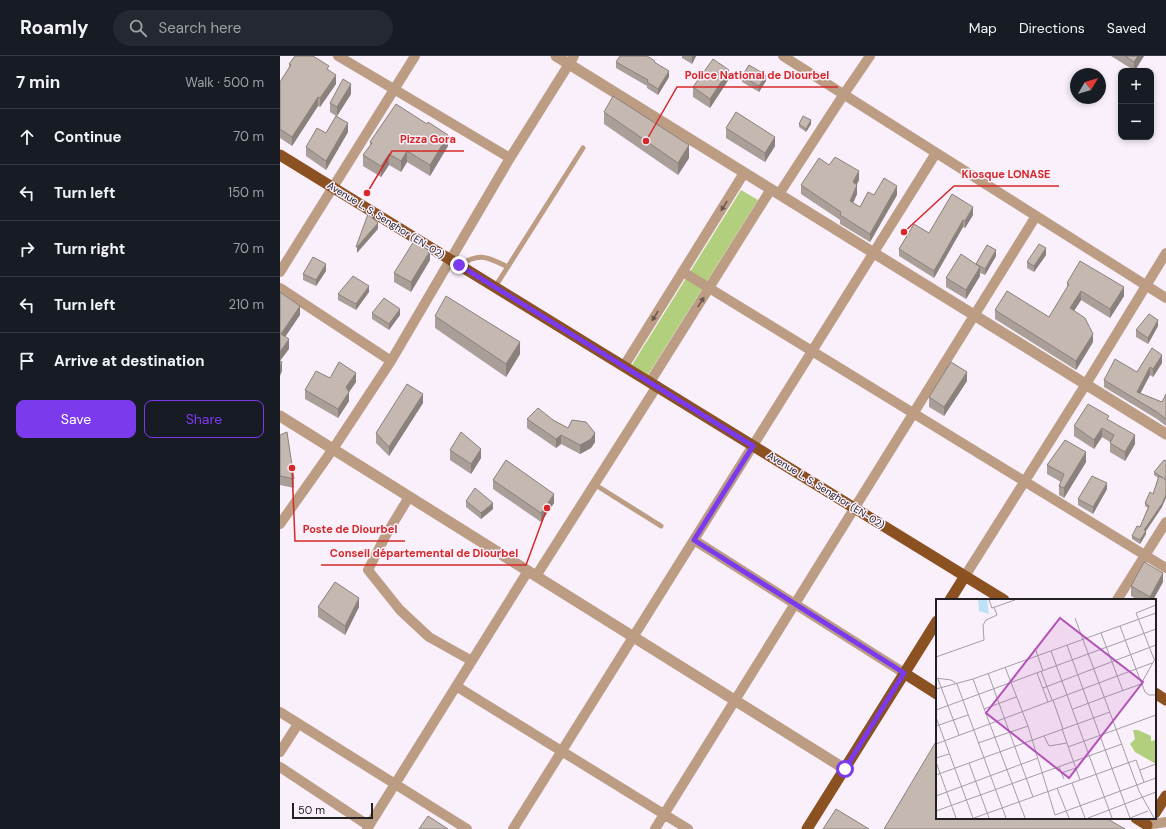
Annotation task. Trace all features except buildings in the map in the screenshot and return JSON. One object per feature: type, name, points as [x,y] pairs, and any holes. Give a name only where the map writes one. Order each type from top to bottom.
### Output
[{"type":"main road","name":"Avenue L. S. Senghor (EN-02)","points":[[280,155],[1002,599]]},
{"type":"main road","points":[[951,599],[965,576]]},
{"type":"main road","points":[[807,829],[936,623]]},
{"type":"main road","points":[[904,673],[936,693]]},
{"type":"main road","points":[[1156,694],[1166,700]]},
{"type":"main road","points":[[1156,811],[1166,796]]},
{"type":"main road","points":[[1138,819],[1148,824]]},
{"type":"street","points":[[338,56],[510,158]]},
{"type":"street","points":[[280,272],[415,56]]},
{"type":"street","points":[[556,56],[571,60],[744,173],[1166,434]]},
{"type":"street","points":[[783,56],[1166,298]]},
{"type":"street","points":[[280,767],[368,828],[472,661],[594,484],[710,288],[870,56]]},
{"type":"street","points":[[280,524],[333,449],[392,361],[455,262],[510,158],[571,60]]},
{"type":"street","points":[[513,829],[936,154]]},
{"type":"street","points":[[624,366],[744,173]]},
{"type":"street","points":[[654,829],[1036,216]]},
{"type":"street","points":[[965,576],[1086,384],[1166,253]]},
{"type":"street","points":[[683,272],[1166,568]]},
{"type":"street","points":[[280,288],[392,361]]},
{"type":"street","points":[[280,416],[845,769]]},
{"type":"street","points":[[409,496],[386,535],[368,570],[400,610],[429,637],[472,661]]},
{"type":"street","points":[[1119,599],[1166,522]]},
{"type":"street","points":[[694,540],[904,673]]},
{"type":"street","points":[[456,686],[688,829]]},
{"type":"street","points":[[280,712],[467,829]]},
{"type":"street","points":[[280,752],[298,724]]},
{"type":"street","points":[[1148,824],[1166,822]]},
{"type":"lane","points":[[495,287],[583,148]]},
{"type":"lane","points":[[455,262],[478,257],[487,257],[508,267]]},
{"type":"lane","points":[[594,484],[661,526]]},
{"type":"green space","points":[[741,190],[758,200],[648,375],[632,365]]},
{"type":"place","name":"Police National de Diourbel","points":[[646,141]]},
{"type":"place","name":"Pizza Gora","points":[[367,193]]},
{"type":"place","name":"Kiosque LONASE","points":[[904,232]]},
{"type":"place","name":"Poste de Diourbel","points":[[292,468]]},
{"type":"place","name":"Conseil départemental de Diourbel","points":[[547,508]]},
{"type":"route","points":[[459,265],[753,446],[694,540],[904,673],[845,769]]}]
